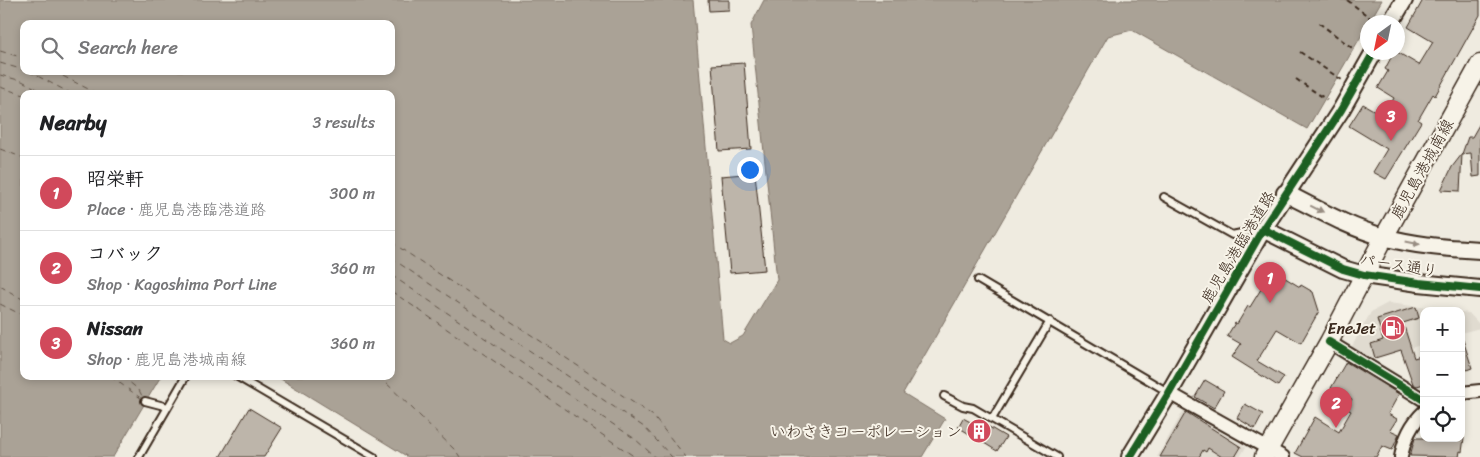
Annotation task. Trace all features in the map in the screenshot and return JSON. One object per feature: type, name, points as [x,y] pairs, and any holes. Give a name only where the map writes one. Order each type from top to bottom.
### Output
[{"type":"main road","name":"鹿児島港城南線","points":[[1272,454],[1384,237],[1480,64]]},
{"type":"street","points":[[1395,15],[1404,0]]},
{"type":"street","name":"鹿児島港臨港道路","points":[[1130,457],[1264,229],[1341,110],[1369,60]]},
{"type":"street","name":"パース通り","points":[[1286,193],[1349,225],[1384,237],[1432,247],[1480,250]]},
{"type":"street","name":"パース通り","points":[[1264,229],[1343,269],[1364,275],[1480,289]]},
{"type":"street","points":[[1329,342],[1420,398]]},
{"type":"street","points":[[1465,392],[1480,390]]},
{"type":"street","points":[[1169,393],[1272,454]]},
{"type":"street","points":[[1401,457],[1404,442],[1420,417]]},
{"type":"lane","points":[[1164,197],[1232,235],[1264,229]]},
{"type":"lane","points":[[978,280],[1169,393]]},
{"type":"lane","points":[[992,419],[1050,321]]},
{"type":"lane","points":[[139,457],[184,380]]},
{"type":"lane","points":[[243,380],[374,457]]},
{"type":"lane","points":[[944,396],[963,406],[973,408],[1055,456]]},
{"type":"lane","points":[[145,401],[168,407]]},
{"type":"path","points":[[1347,0],[1366,15]]},
{"type":"path","points":[[1319,23],[1355,50]]},
{"type":"path","points":[[1300,52],[1342,80]]},
{"type":"path","points":[[1296,79],[1327,100]]},
{"type":"shaded area","points":[[0,0],[693,0],[723,339],[730,343],[743,336],[777,280],[751,25],[764,0],[1382,0],[1373,15],[1360,15],[1360,38],[1307,129],[1132,30],[1108,36],[903,393],[945,419],[922,457],[408,457],[283,380],[395,380],[395,90],[20,90],[20,380],[159,380],[113,457],[0,457]]},
{"type":"shaded area","name":"EneJet","points":[[1388,303],[1420,307],[1420,345],[1370,360],[1351,348],[1371,312]]},
{"type":"shaded area","points":[[1465,312],[1469,313],[1480,325],[1480,328],[1465,332]]},
{"type":"shaded area","points":[[1184,410],[1246,447],[1240,457],[1157,457]]},
{"type":"building","points":[[708,0],[729,0],[729,10],[709,11]]},
{"type":"building","points":[[1423,0],[1480,0],[1480,15],[1435,96],[1433,94],[1418,120],[1421,122],[1386,179],[1373,172],[1387,149],[1349,126],[1363,104],[1384,116],[1394,98],[1378,88],[1388,71],[1385,69],[1390,60],[1405,60],[1405,57],[1419,65],[1433,42],[1408,27]]},
{"type":"building","points":[[744,63],[751,149],[719,151],[712,65]]},
{"type":"building","points":[[1480,123],[1480,176],[1473,177],[1471,153],[1462,154],[1468,137],[1472,137]]},
{"type":"building","points":[[1462,154],[1460,191],[1441,190],[1452,167]]},
{"type":"building","points":[[755,173],[765,270],[730,273],[721,176]]},
{"type":"building","points":[[1282,276],[1300,287],[1301,285],[1313,292],[1319,311],[1301,343],[1277,329],[1257,361],[1284,377],[1278,386],[1232,357],[1241,344],[1227,336],[1248,306],[1250,307],[1266,281]]},
{"type":"building","points":[[1416,307],[1419,318],[1403,323],[1414,358],[1420,356],[1420,385],[1413,384],[1401,350],[1375,358],[1371,344],[1383,340],[1377,319]]},
{"type":"building","points":[[1465,346],[1472,368],[1465,371]]},
{"type":"building","points":[[1346,362],[1399,394],[1388,414],[1397,419],[1390,430],[1399,434],[1392,450],[1382,446],[1376,457],[1303,457],[1295,453],[1315,417],[1339,432],[1351,411],[1347,409],[1352,399],[1331,388]]},
{"type":"building","points":[[1205,380],[1224,391],[1214,408],[1195,397]]},
{"type":"building","points":[[1245,404],[1263,414],[1255,429],[1237,418]]},
{"type":"building","points":[[249,408],[282,428],[264,457],[220,457]]},
{"type":"building","points":[[1186,412],[1241,447],[1235,457],[1222,457],[1208,448],[1206,452],[1203,450],[1199,457],[1160,457]]},
{"type":"building","name":"いわさきコーポレーション","points":[[963,418],[976,425],[979,421],[1006,437],[997,451],[958,427]]},
{"type":"building","points":[[1415,438],[1420,438],[1420,442],[1463,442],[1459,457],[1410,456]]},
{"type":"ferry route","points":[[0,51],[20,57]]},
{"type":"ferry route","points":[[0,63],[20,69]]},
{"type":"ferry route","points":[[0,75],[22,81],[39,90]]},
{"type":"ferry route","points":[[36,75],[64,90]]},
{"type":"ferry route","points":[[61,75],[90,90]]},
{"type":"ferry route","points":[[0,87],[20,94]]},
{"type":"ferry route","points":[[0,149],[20,156]]},
{"type":"ferry route","points":[[395,245],[652,415],[686,457]]},
{"type":"ferry route","points":[[395,261],[644,427],[672,457]]},
{"type":"ferry route","points":[[395,278],[635,439],[655,457]]},
{"type":"ferry route","points":[[0,286],[20,298]]},
{"type":"ferry route","points":[[395,294],[635,457]]},
{"type":"ferry route","points":[[0,304],[20,314]]},
{"type":"ferry route","points":[[116,380],[142,399]]},
{"type":"ferry route","points":[[127,380],[139,390],[143,398]]},
{"type":"ferry route","points":[[383,380],[460,457]]},
{"type":"cycle path","points":[[1130,457],[1263,229],[1341,110],[1369,60]]},
{"type":"cycle path","points":[[1263,229],[1343,269],[1364,275],[1480,289]]},
{"type":"cycle path","points":[[1329,342],[1420,398]]},
{"type":"place","name":"Nissan","points":[[1391,141]]},
{"type":"place","name":"昭栄軒","points":[[1270,303]]},
{"type":"place","name":"EneJet","points":[[1393,328]]},
{"type":"place","name":"コバック","points":[[1336,428]]},
{"type":"place","name":"いわさきコーポレーション","points":[[979,431]]}]
